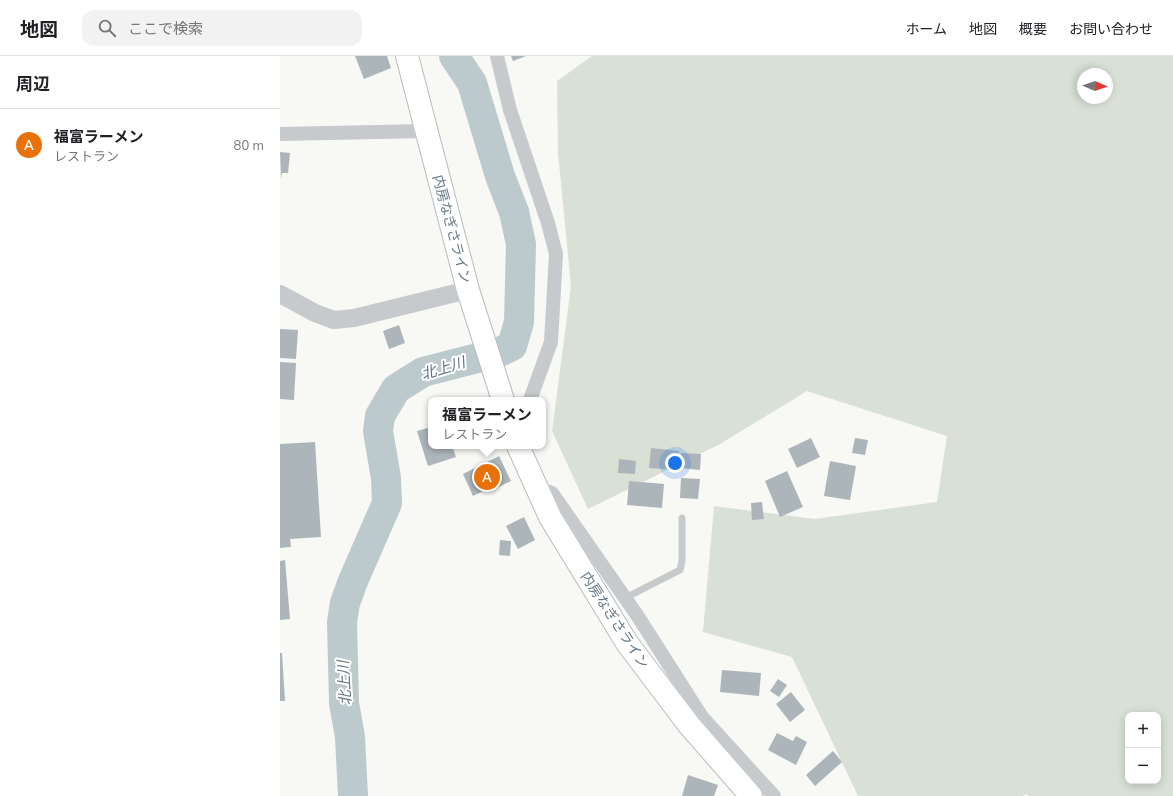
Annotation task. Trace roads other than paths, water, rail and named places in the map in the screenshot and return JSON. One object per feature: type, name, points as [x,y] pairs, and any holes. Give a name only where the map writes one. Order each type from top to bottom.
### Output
[{"type":"highway","name":"内房なぎさライン","points":[[407,56],[468,290],[500,390]]},
{"type":"highway","name":"内房なぎさライン","points":[[519,449],[550,517],[627,643],[689,725],[751,796]]},
{"type":"street","points":[[497,56],[510,110],[548,223],[556,254],[551,342],[531,397]]},
{"type":"street","points":[[280,134],[426,131]]},
{"type":"street","points":[[280,294],[316,313],[334,320],[354,318],[468,290]]},
{"type":"street","points":[[536,487],[552,492],[626,598],[702,717],[774,796]]},
{"type":"lane","points":[[626,598],[680,570],[682,561],[682,518]]},
{"type":"waterway","name":"北上川","points":[[353,796],[350,737],[344,703],[342,622],[345,603],[353,581],[387,503],[386,478],[378,431],[380,416],[396,389],[423,372],[497,353],[512,346],[519,322],[521,244],[514,212],[500,176],[472,83],[454,56]]},
{"type":"place","name":"福富ラーメン","points":[[487,477]]}]
